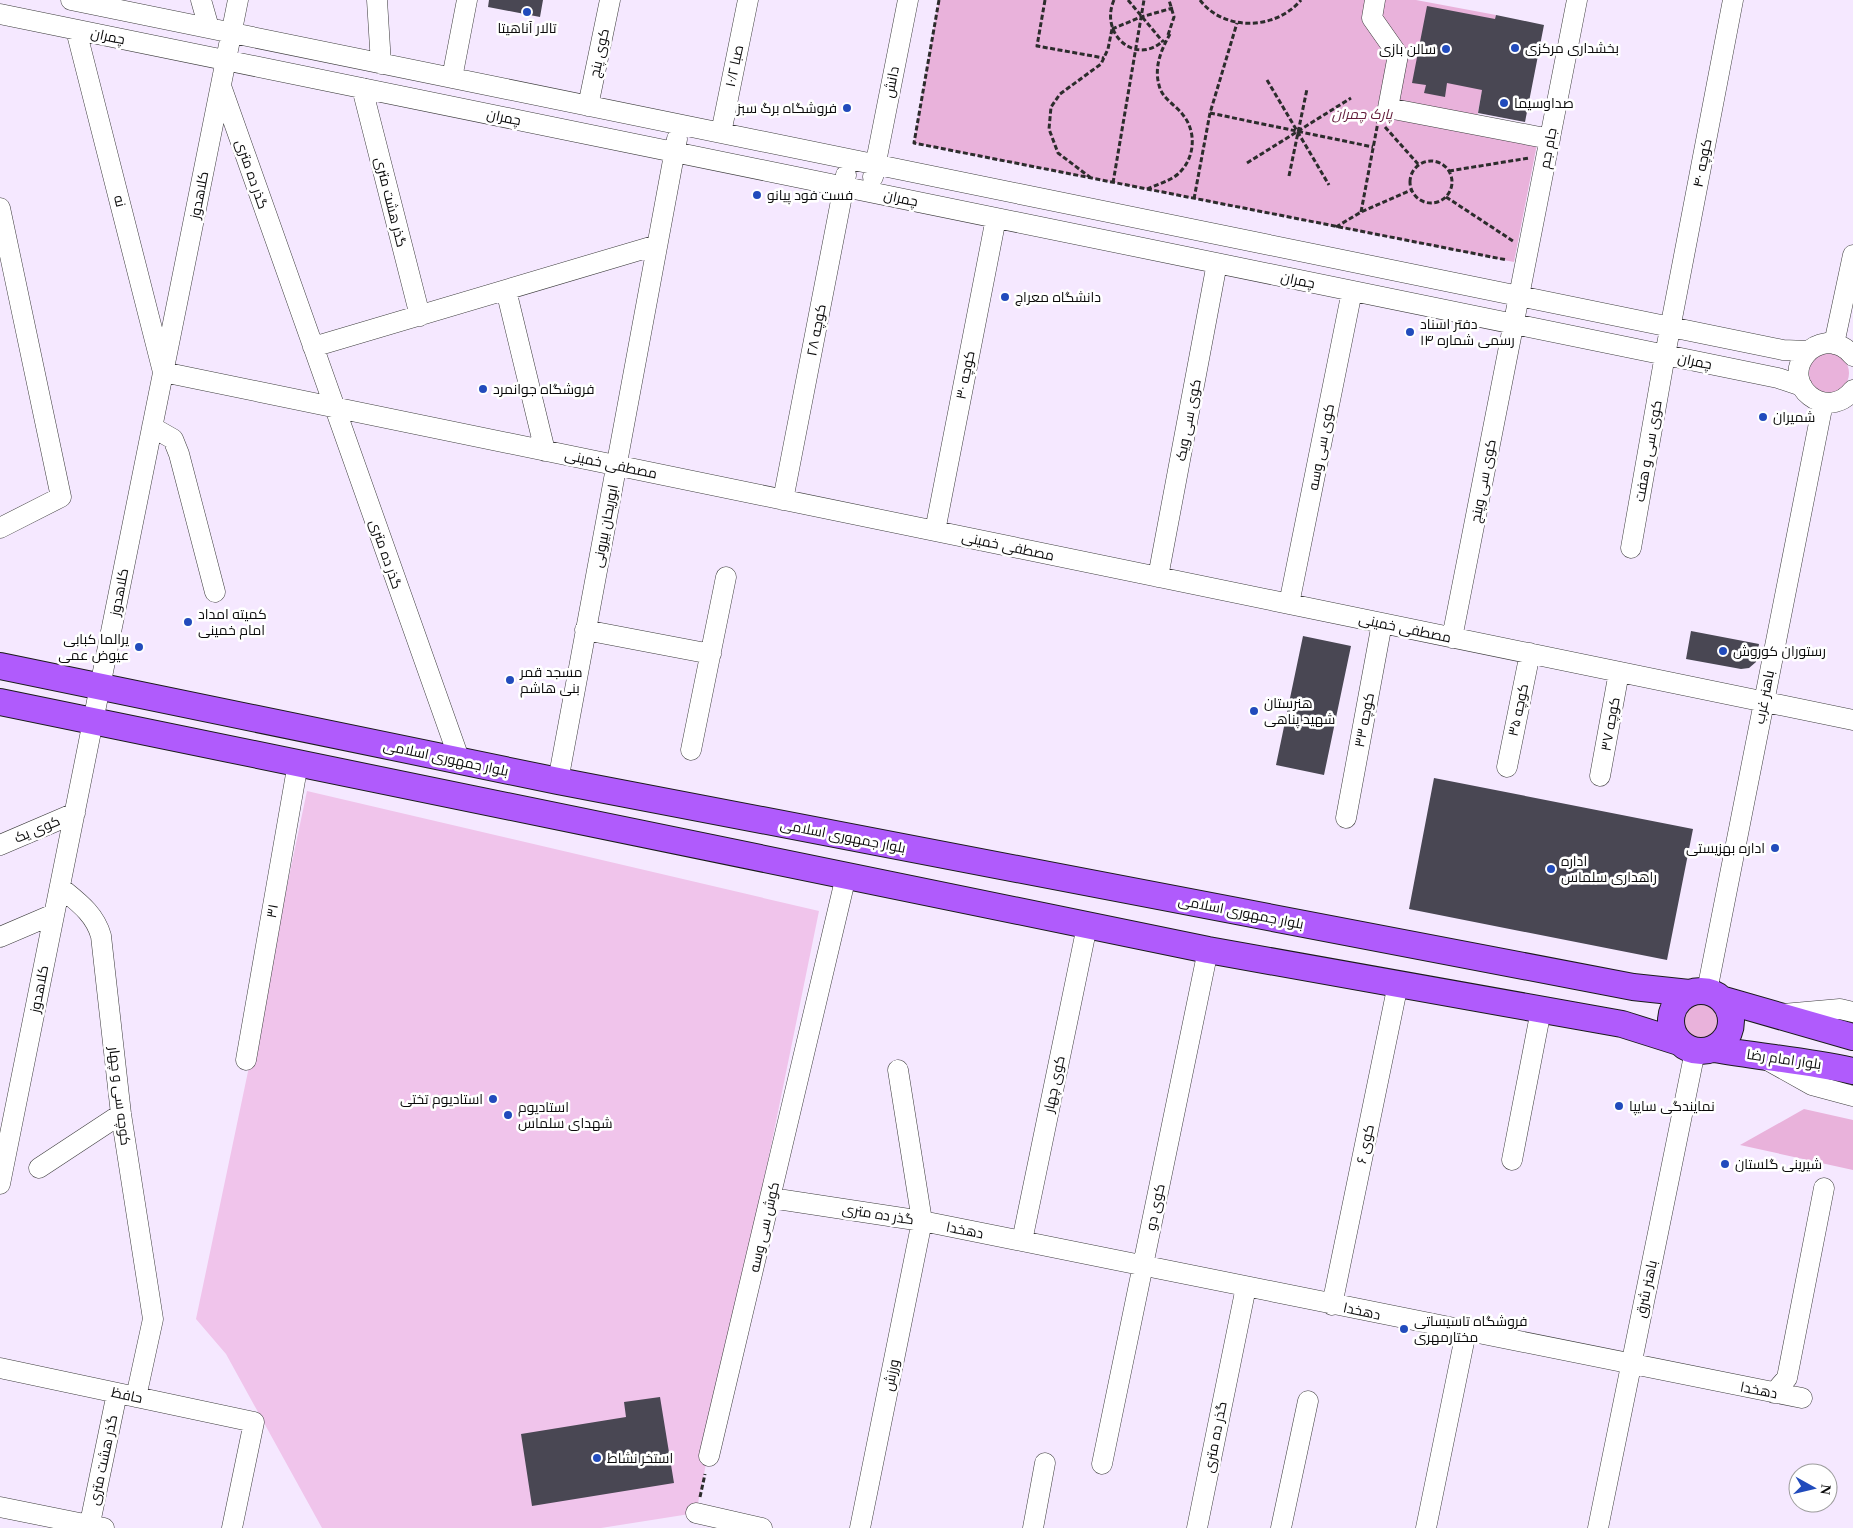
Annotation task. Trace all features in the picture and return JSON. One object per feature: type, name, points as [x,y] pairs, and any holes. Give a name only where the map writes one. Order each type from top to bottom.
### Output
[{"type":"main road","name":"بلوار جمهوری اسلامی","points":[[0,666],[558,781],[1633,987],[1706,995]]},
{"type":"main road","points":[[0,702],[1087,926],[1208,950],[1622,1024],[1696,1047],[1728,1036],[1731,1027],[1732,1017],[1706,995]]},
{"type":"main road","points":[[1696,1047],[1671,1025],[1671,1015],[1674,1006],[1706,995],[1853,1037]]},
{"type":"main road","name":"بلوار امام رضا","points":[[1696,1047],[1817,1063],[1853,1071]]},
{"type":"street","name":"چمران","points":[[70,0],[1783,350],[1808,351],[1816,346],[1834,344]]},
{"type":"street","points":[[201,0],[209,28]]},
{"type":"street","name":"کلاهدوز","points":[[0,1184],[238,0]]},
{"type":"street","points":[[377,0],[381,64]]},
{"type":"street","points":[[452,78],[467,0]]},
{"type":"street","name":"کوی پنج","points":[[588,106],[610,0]]},
{"type":"street","name":"صبا ۱۰/۲","points":[[721,133],[748,0]]},
{"type":"street","name":"دانش","points":[[870,192],[908,0]]},
{"type":"street","points":[[1376,0],[1372,18],[1398,55],[1388,108],[1544,138]]},
{"type":"street","name":"جام جم","points":[[1514,324],[1544,138],[1577,0]]},
{"type":"street","name":"کوچه ۴۰","points":[[1665,355],[1733,0]]},
{"type":"street","name":"چمران","points":[[0,14],[1778,378],[1802,386]]},
{"type":"street","name":"نه","points":[[76,30],[163,372]]},
{"type":"street","name":"گذر ده متری","points":[[221,86],[460,761]]},
{"type":"street","name":"گذر هشت متری","points":[[362,88],[420,316]]},
{"type":"street","name":"ابوریحان بیرونی","points":[[558,781],[679,124]]},
{"type":"street","name":"کوچه ۲۸","points":[[784,500],[849,159]]},
{"type":"street","points":[[0,208],[61,497],[0,528]]},
{"type":"street","name":"کوچه ۳۰","points":[[935,531],[996,218]]},
{"type":"street","points":[[313,347],[657,244]]},
{"type":"street","points":[[1853,255],[1834,344],[1843,347],[1853,356]]},
{"type":"street","name":"کوی سی ویک","points":[[1158,577],[1217,263]]},
{"type":"street","points":[[506,290],[545,451]]},
{"type":"street","name":"کوی سی وسه","points":[[1289,604],[1352,291]]},
{"type":"street","name":"کوی سی وپنج","points":[[1452,638],[1514,324]]},
{"type":"street","points":[[1808,351],[1799,367],[1802,386],[1814,399],[1823,402],[1841,400],[1852,394]]},
{"type":"street","name":"کوی سی و هفت","points":[[1631,548],[1665,355]]},
{"type":"street","name":"مصطفی خمینی","points":[[163,372],[1853,720]]},
{"type":"street","name":"باهنر غرب","points":[[1706,995],[1823,402]]},
{"type":"street","points":[[152,427],[173,439],[180,454],[215,592]]},
{"type":"street","points":[[691,750],[726,577]]},
{"type":"street","name":"کوچه ۳۳","points":[[1346,818],[1382,623]]},
{"type":"street","points":[[585,630],[711,654]]},
{"type":"street","name":"کوچه ۳۵","points":[[1507,768],[1530,653]]},
{"type":"street","name":"کوچه ۳۷","points":[[1600,776],[1619,672]]},
{"type":"street","name":"۳۱","points":[[246,1060],[298,763]]},
{"type":"street","name":"کوی یک","points":[[0,845],[75,813]]},
{"type":"street","name":"کوش سی وسه","points":[[709,1456],[846,876]]},
{"type":"street","name":"کوچه سی و چهار","points":[[61,888],[90,912],[98,925],[101,936],[122,1114],[153,1318],[136,1397]]},
{"type":"street","points":[[0,937],[54,914]]},
{"type":"street","name":"کوی چهار","points":[[1022,1242],[1087,926]]},
{"type":"street","name":"کوی دو","points":[[1102,1464],[1208,950]]},
{"type":"street","name":"کوی ۶","points":[[1332,1304],[1398,984]]},
{"type":"street","points":[[1773,1014],[1840,1009],[1853,1012]]},
{"type":"street","points":[[1512,1160],[1541,1010]]},
{"type":"street","name":"باهنر شرق","points":[[1598,1528],[1696,1047]]},
{"type":"street","points":[[1762,1057],[1812,1085],[1853,1096]]},
{"type":"street","name":"گذر ده متری","points":[[771,1198],[922,1221],[898,1070]]},
{"type":"street","points":[[39,1168],[122,1114]]},
{"type":"street","points":[[1774,1393],[1787,1378],[1824,1188]]},
{"type":"street","name":"دهخدا","points":[[922,1221],[1466,1332],[1802,1398]]},
{"type":"street","name":"ورزش","points":[[860,1528],[922,1221]]},
{"type":"street","name":"گذر ده متری","points":[[1197,1528],[1246,1287]]},
{"type":"street","points":[[1426,1528],[1466,1332]]},
{"type":"street","name":"حافظ","points":[[0,1368],[254,1422],[232,1528]]},
{"type":"street","name":"گذر هشت متری","points":[[94,1527],[117,1393]]},
{"type":"street","points":[[1281,1528],[1308,1401]]},
{"type":"street","points":[[1033,1528],[1045,1463]]},
{"type":"street","points":[[0,1508],[94,1527]]},
{"type":"street","points":[[696,1513],[762,1528]]},
{"type":"path","points":[[940,0],[914,142],[1146,190],[1514,262]]},
{"type":"path","points":[[1045,0],[1037,46],[1104,58]]},
{"type":"path","points":[[1114,0],[1109,19],[1112,30],[1121,42],[1135,49],[1154,47],[1163,42],[1170,34]]},
{"type":"path","points":[[1128,0],[1163,42]]},
{"type":"path","points":[[1112,183],[1144,0]]},
{"type":"path","points":[[1146,190],[1178,174],[1190,158],[1191,126],[1182,113],[1165,96],[1159,86],[1158,60],[1170,34],[1174,17],[1173,8],[1169,0]]},
{"type":"path","points":[[1200,0],[1219,16],[1237,23],[1257,24],[1278,19],[1295,7],[1301,0]]},
{"type":"path","points":[[1093,179],[1058,153],[1049,130],[1051,108],[1060,94],[1101,64],[1112,30],[1141,17],[1173,8]]},
{"type":"path","points":[[1194,199],[1210,113],[1237,23]]},
{"type":"path","points":[[1267,80],[1329,185]]},
{"type":"path","points":[[1289,176],[1307,89]]},
{"type":"path","points":[[1247,163],[1351,98]]},
{"type":"path","points":[[1210,113],[1373,147]]},
{"type":"path","points":[[1361,212],[1378,119],[1418,164]]},
{"type":"path","points":[[1449,171],[1534,157],[1544,138]]},
{"type":"path","points":[[1431,160],[1438,162],[1449,171],[1452,185],[1446,197],[1433,203],[1426,203],[1420,200],[1411,190],[1410,176],[1418,164],[1431,160]]},
{"type":"path","points":[[1336,227],[1361,212],[1411,190]]},
{"type":"path","points":[[1446,197],[1517,245],[1519,235]]},
{"type":"path","points":[[696,1513],[709,1456]]},
{"type":"green space","name":"پارک چمران","points":[[939,0],[1416,0],[1496,15],[1476,123],[1539,134],[1514,262],[914,143]]},
{"type":"green space","points":[[1833,353],[1840,356],[1846,362],[1849,373],[1848,381],[1840,390],[1833,393],[1825,393],[1818,390],[1810,381],[1809,369],[1812,362],[1821,354]]},
{"type":"green space","points":[[1696,997],[1706,997],[1715,1001],[1721,1007],[1724,1012],[1724,1030],[1715,1041],[1706,1045],[1696,1045],[1687,1041],[1681,1035],[1677,1026],[1677,1016],[1681,1007],[1687,1001]]},
{"type":"green space","points":[[1804,1109],[1853,1120],[1853,1170],[1740,1145]]},
{"type":"shaded area","name":"استادیوم شهدای سلماس","points":[[307,791],[819,911],[696,1513],[601,1528],[322,1528],[226,1354],[196,1319]]},
{"type":"building","name":"تالار آناهیتا","points":[[489,0],[543,0],[540,17],[488,7]]},
{"type":"building","points":[[1427,6],[1495,19],[1496,15],[1544,25],[1525,122],[1478,113],[1482,90],[1447,83],[1445,97],[1424,93],[1426,85],[1412,83]]},
{"type":"building","name":"رستوران کوروش","points":[[1691,631],[1759,644],[1756,662],[1749,668],[1741,669],[1686,659]]},
{"type":"building","points":[[1303,636],[1351,646],[1324,775],[1276,765]]},
{"type":"building","name":"اداره راهداری سلماس","points":[[1434,778],[1693,829],[1667,960],[1409,909]]},
{"type":"building","name":"استخر نشاط","points":[[660,1397],[674,1483],[532,1506],[521,1434],[626,1417],[624,1402]]},
{"type":"place","name":"تالار آناهیتا","points":[[527,12]]},
{"type":"place","name":"بخشداری مرکزی","points":[[1515,48]]},
{"type":"place","name":"سالن بازی","points":[[1446,49]]},
{"type":"place","name":"صداوسیما","points":[[1504,103]]},
{"type":"place","name":"فروشگاه برگ سبز","points":[[847,108]]},
{"type":"place","name":"فست فود پیانو","points":[[757,195]]},
{"type":"place","name":"دانشگاه معراج","points":[[1005,297]]},
{"type":"place","name":"دفتر اسناد رسمی شماره ۱۴","points":[[1410,332]]},
{"type":"place","name":"فروشگاه جوانمرد","points":[[483,389]]},
{"type":"place","name":"شمیران","points":[[1763,417]]},
{"type":"place","name":"کمیته امداد امام خمینی","points":[[188,622]]},
{"type":"place","name":"یرالما کبابی عیوض عمی","points":[[139,647]]},
{"type":"place","name":"رستوران کوروش","points":[[1723,651]]},
{"type":"place","name":"مسجد قمر بنی هاشم","points":[[510,680]]},
{"type":"place","name":"هنرستان شهید پناهی","points":[[1254,711]]},
{"type":"place","name":"اداره بهزیستی","points":[[1775,848]]},
{"type":"place","name":"اداره راهداری سلماس","points":[[1551,869]]},
{"type":"place","name":"استادیوم تختی","points":[[493,1099]]},
{"type":"place","name":"نمایندگی سایپا","points":[[1619,1106]]},
{"type":"place","name":"استادیوم شهدای سلماس","points":[[508,1115]]},
{"type":"place","name":"شیرینی گلستان","points":[[1725,1164]]},
{"type":"place","name":"فروشگاه تاسیساتی مختارمهری","points":[[1404,1329]]},
{"type":"place","name":"استخر نشاط","points":[[597,1458]]}]
